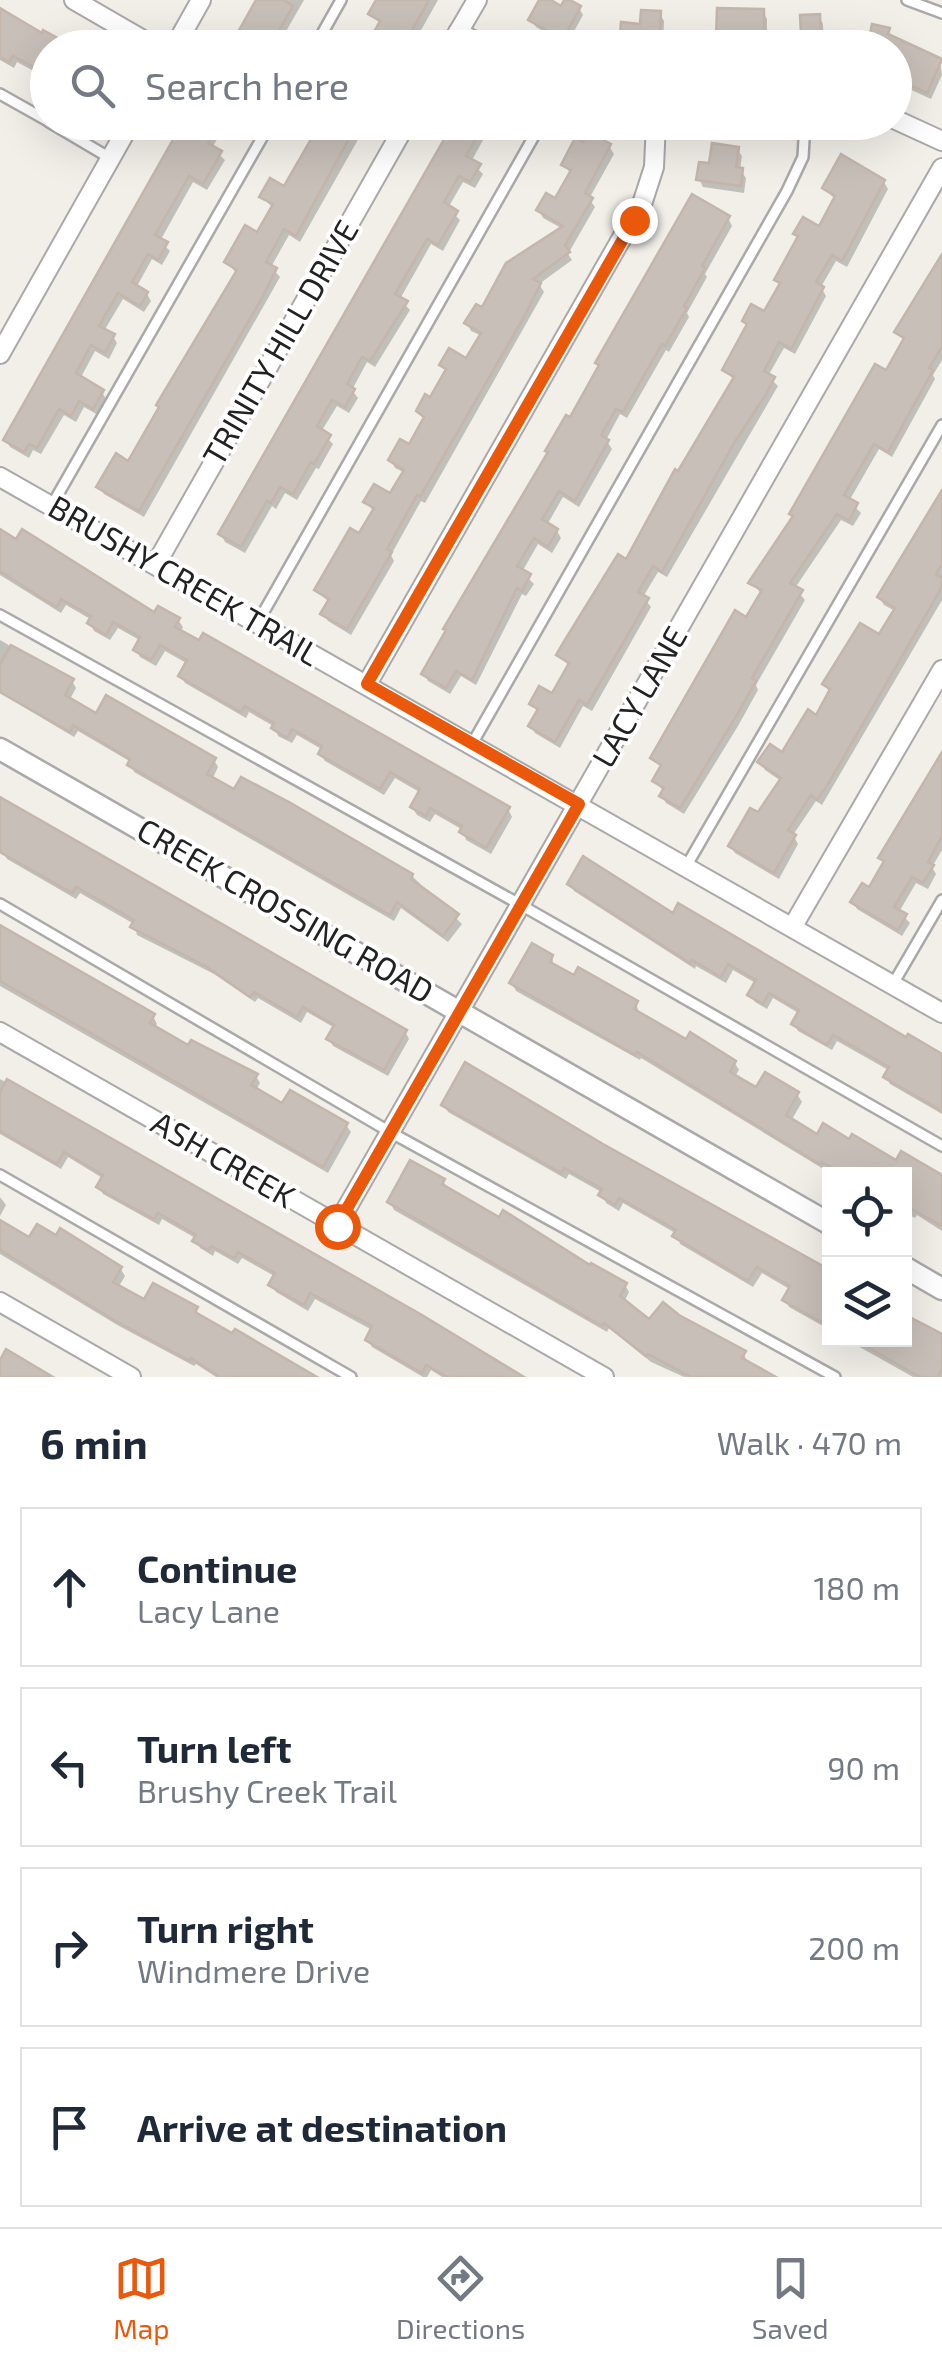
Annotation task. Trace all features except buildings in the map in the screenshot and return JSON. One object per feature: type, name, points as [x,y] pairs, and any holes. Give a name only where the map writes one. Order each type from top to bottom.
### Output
[{"type":"street","points":[[74,0],[126,30]]},
{"type":"street","points":[[184,30],[201,0]]},
{"type":"street","points":[[460,30],[477,0]]},
{"type":"street","points":[[912,128],[942,142]]},
{"type":"street","points":[[0,354],[6,327],[120,140]]},
{"type":"street","name":"TRINITY HILL DRIVE","points":[[156,564],[397,140]]},
{"type":"street","points":[[367,684],[634,220],[654,168],[655,140]]},
{"type":"street","name":"LACY LANE","points":[[337,1226],[942,168]]},
{"type":"street","name":"BRUSHY CREEK TRAIL","points":[[0,476],[942,1012]]},
{"type":"street","points":[[793,926],[942,670]]},
{"type":"street","name":"CREEK CROSSING ROAD","points":[[0,749],[822,1219]]},
{"type":"street","name":"ASH CREEK","points":[[0,1032],[604,1377]]},
{"type":"street","points":[[912,1271],[942,1288]]},
{"type":"street","points":[[0,1303],[131,1377]]},
{"type":"lane","points":[[324,30],[341,0]]},
{"type":"lane","points":[[907,0],[942,13]]},
{"type":"lane","points":[[0,94],[30,112]]},
{"type":"lane","points":[[79,140],[110,158]]},
{"type":"lane","points":[[52,506],[261,140]]},
{"type":"lane","points":[[258,622],[532,140]]},
{"type":"lane","points":[[472,744],[787,191],[803,157],[804,140]]},
{"type":"lane","points":[[686,865],[942,425]]},
{"type":"lane","points":[[0,615],[522,904],[942,1146]]},
{"type":"lane","points":[[893,984],[942,900]]},
{"type":"lane","points":[[0,904],[390,1132],[835,1377]]},
{"type":"lane","points":[[0,1175],[350,1377]]},
{"type":"route","points":[[337,1226],[579,804],[367,684],[634,220]]}]
